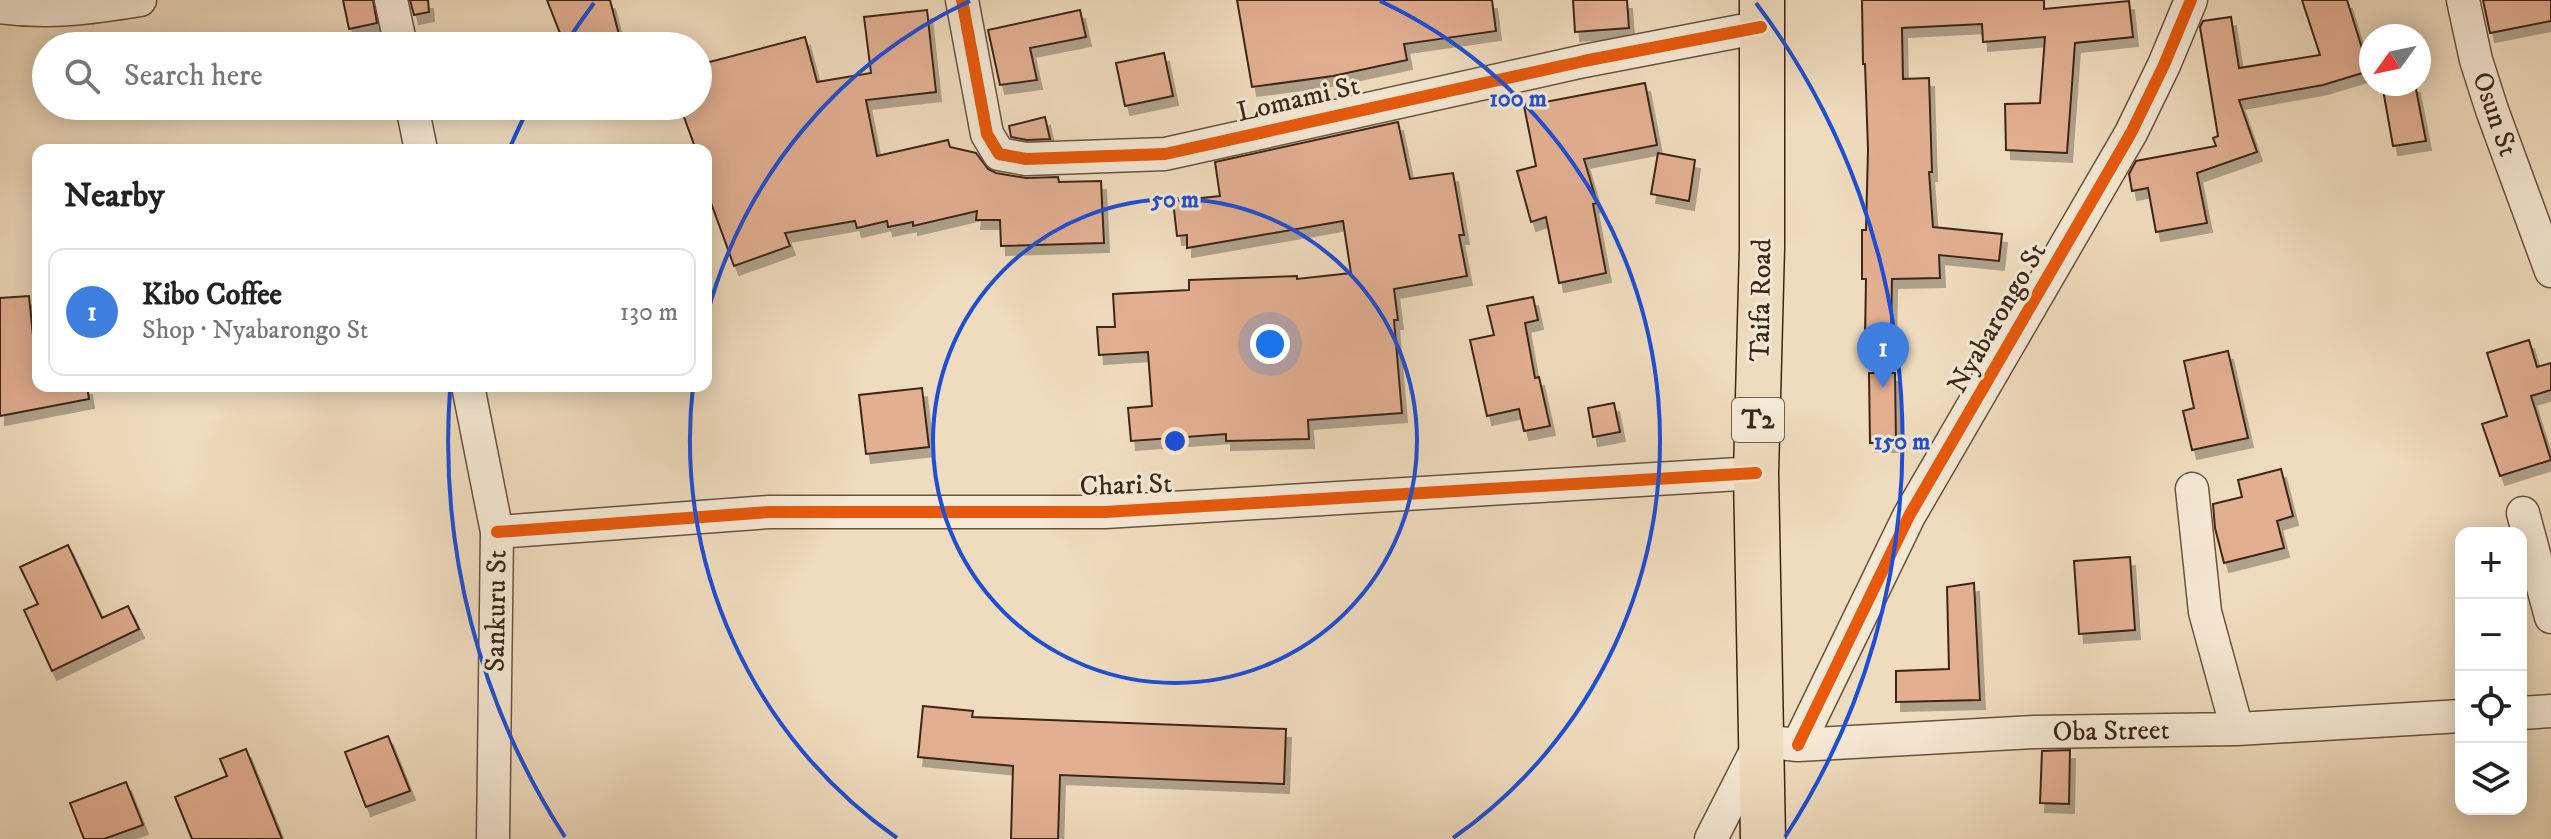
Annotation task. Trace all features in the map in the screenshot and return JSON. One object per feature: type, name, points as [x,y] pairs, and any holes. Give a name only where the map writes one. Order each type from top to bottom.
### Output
[{"type":"highway","name":"Taifa Road","points":[[1761,14],[1762,247],[1756,473],[1779,743],[1763,839]]},
{"type":"street","points":[[0,7],[72,11],[140,0]]},
{"type":"street","points":[[391,0],[398,32]]},
{"type":"street","name":"Lomami St","points":[[962,0],[987,134],[999,154],[1026,159],[1165,154],[1584,61],[1761,14]]},
{"type":"street","name":"Nyabarongo St","points":[[1711,839],[1779,743],[2131,133],[2191,0]]},
{"type":"street","name":"Osun St","points":[[2463,0],[2476,60],[2492,110],[2551,271]]},
{"type":"street","points":[[415,120],[420,144]]},
{"type":"street","name":"Sankuru St","points":[[469,392],[497,532],[493,839]]},
{"type":"street","name":"Chari St","points":[[497,532],[769,512],[1105,512],[1756,473]]},
{"type":"street","points":[[2192,489],[2205,612],[2237,729]]},
{"type":"street","points":[[2523,513],[2551,617]]},
{"type":"street","points":[[2527,713],[2551,711]]},
{"type":"street","name":"Oba Street","points":[[1779,743],[2034,732],[2237,729],[2455,716]]},
{"type":"building","points":[[343,0],[373,0],[377,23],[349,29]]},
{"type":"building","points":[[410,0],[428,0],[429,12],[414,15]]},
{"type":"building","points":[[547,0],[610,0],[618,32],[560,32]]},
{"type":"building","points":[[1237,0],[1492,0],[1496,31],[1404,44],[1407,60],[1333,76],[1252,87]]},
{"type":"building","points":[[1573,0],[1627,0],[1629,28],[1575,32]]},
{"type":"building","points":[[1862,0],[2044,0],[2044,9],[2129,1],[2133,37],[2075,43],[2067,153],[2006,150],[2005,104],[2040,103],[2045,37],[1983,42],[1982,24],[1902,28],[1903,79],[1929,78],[1932,172],[1929,172],[1933,227],[2002,234],[1999,261],[1939,255],[1940,278],[1892,279],[1891,338],[1865,338],[1866,279],[1862,279],[1862,230],[1866,230],[1868,149]]},
{"type":"building","points":[[2302,0],[2347,0],[2359,39],[2359,74],[2323,85],[2239,100],[2257,152],[2197,173],[2207,223],[2156,232],[2148,188],[2132,191],[2129,174],[2136,161],[2216,146],[2213,138],[2218,136],[2200,27],[2203,21],[2231,17],[2239,68],[2320,55]]},
{"type":"building","points":[[2483,0],[2551,0],[2551,21],[2490,33]]},
{"type":"building","points":[[927,10],[936,92],[866,100],[877,156],[948,140],[950,147],[976,153],[988,169],[996,173],[1026,178],[1058,177],[1059,182],[1101,181],[1104,243],[1001,246],[1000,220],[976,220],[977,211],[913,226],[913,222],[888,227],[887,221],[857,228],[855,221],[785,233],[790,246],[734,266],[712,206],[712,144],[694,144],[685,120],[712,120],[712,61],[805,37],[817,82],[871,73],[864,17]]},
{"type":"building","points":[[1080,10],[1086,37],[1030,48],[1037,80],[1000,85],[988,30]]},
{"type":"building","points":[[1164,53],[1173,96],[1125,106],[1116,63]]},
{"type":"building","points":[[1645,83],[1657,145],[1584,159],[1597,203],[1593,204],[1606,273],[1559,283],[1546,217],[1531,222],[1517,171],[1536,166],[1524,106]]},
{"type":"building","points":[[2384,96],[2417,96],[2426,141],[2393,146]]},
{"type":"building","points":[[1045,117],[1050,139],[1011,137],[1009,126]]},
{"type":"building","points":[[1398,122],[1410,179],[1453,173],[1464,235],[1459,235],[1467,276],[1394,289],[1402,413],[1308,420],[1309,439],[1226,441],[1226,434],[1131,441],[1128,408],[1152,406],[1148,352],[1099,355],[1097,327],[1115,327],[1113,294],[1189,290],[1189,280],[1297,276],[1297,279],[1351,273],[1343,221],[1187,248],[1187,235],[1177,236],[1173,201],[1220,196],[1215,162]]},
{"type":"building","points":[[1658,153],[1695,160],[1689,201],[1651,194]]},
{"type":"building","points":[[29,296],[32,392],[88,392],[89,399],[0,416],[0,298]]},
{"type":"building","points":[[1533,297],[1538,320],[1525,323],[1535,378],[1539,377],[1550,426],[1524,431],[1519,409],[1487,416],[1470,340],[1494,335],[1487,306]]},
{"type":"building","points":[[2529,340],[2537,367],[2551,363],[2551,390],[2531,396],[2551,460],[2500,476],[2482,424],[2507,416],[2487,353]]},
{"type":"building","points":[[2228,351],[2248,438],[2192,450],[2183,411],[2194,408],[2184,361]]},
{"type":"building","points":[[1869,373],[1895,373],[1896,443],[1870,443]]},
{"type":"building","points":[[922,388],[929,447],[866,454],[859,395]]},
{"type":"building","points":[[1614,403],[1620,432],[1593,437],[1588,408]]},
{"type":"building","points":[[2281,469],[2293,516],[2277,521],[2284,548],[2224,563],[2215,528],[2213,504],[2242,497],[2238,480]]},
{"type":"building","points":[[68,545],[102,618],[128,606],[139,629],[52,671],[24,610],[38,604],[20,567]]},
{"type":"building","points":[[2130,557],[2135,630],[2079,634],[2074,561]]},
{"type":"building","points":[[1974,583],[1980,700],[1896,702],[1896,671],[1949,669],[1947,587]]},
{"type":"building","points":[[923,706],[973,711],[972,717],[1286,729],[1284,784],[1060,775],[1058,839],[1011,839],[1013,766],[918,757]]},
{"type":"building","points":[[388,736],[410,791],[366,807],[345,752]]},
{"type":"building","points":[[246,749],[282,839],[192,839],[175,797],[227,776],[220,759]]},
{"type":"building","points":[[2070,750],[2069,804],[2040,803],[2042,751]]},
{"type":"building","points":[[126,782],[143,825],[104,839],[84,839],[70,803]]},
{"type":"cycle path","points":[[962,0],[987,134],[999,154],[1026,159],[1165,154],[1584,61],[1761,27]]},
{"type":"cycle path","points":[[1798,745],[1909,516],[2131,133],[2191,0]]},
{"type":"cycle path","points":[[497,532],[769,512],[1105,512],[1756,473]]},
{"type":"place","name":"Kibo Coffee","points":[[1883,388]]}]
